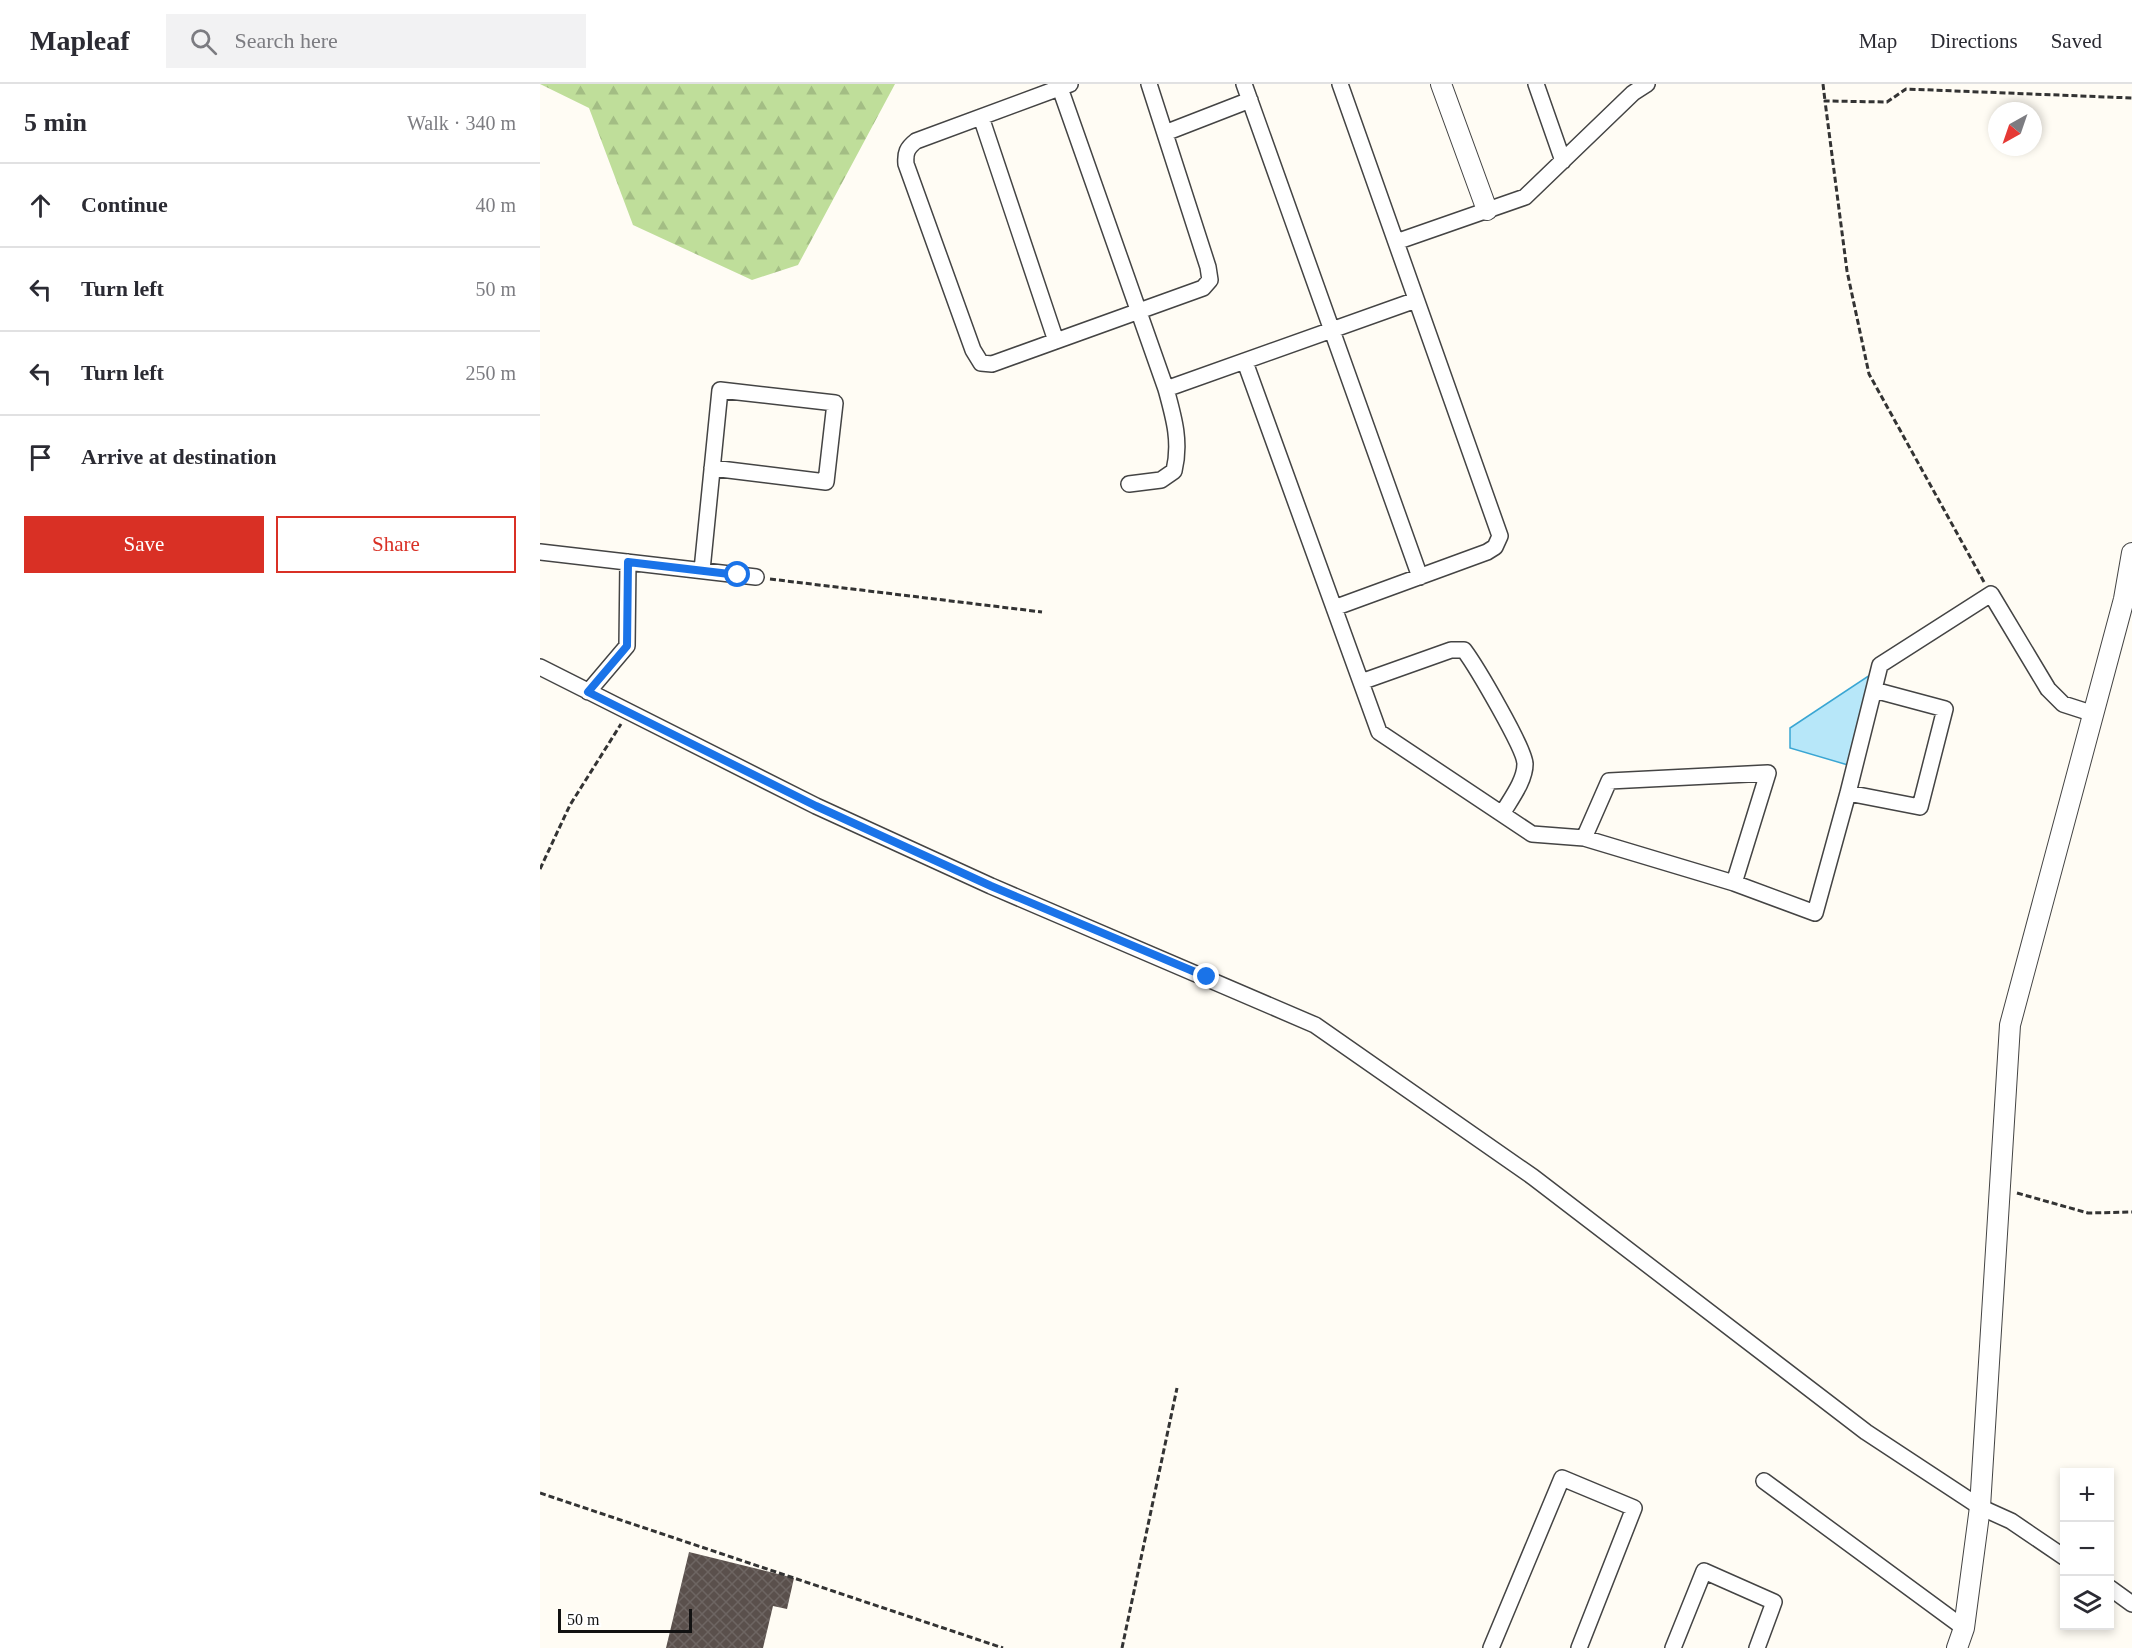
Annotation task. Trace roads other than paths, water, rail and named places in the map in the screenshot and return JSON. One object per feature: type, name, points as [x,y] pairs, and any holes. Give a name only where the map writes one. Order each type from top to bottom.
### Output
[{"type":"street","points":[[1129,484],[1161,480],[1174,471],[1177,458],[1177,430],[1166,390],[1138,311],[1065,86],[916,141],[908,147],[905,154],[906,164],[973,350],[981,363],[992,364],[1138,311],[1203,288],[1210,280],[1208,267],[1149,84]]},
{"type":"street","points":[[1244,84],[1420,577]]},
{"type":"street","points":[[1334,608],[1487,552],[1495,547],[1500,536],[1340,84]]},
{"type":"street","points":[[1441,84],[1487,210]]},
{"type":"street","points":[[1536,84],[1563,161]]},
{"type":"street","points":[[1396,242],[1525,197],[1563,161],[1632,88],[1647,84]]},
{"type":"street","points":[[1165,133],[1250,100]]},
{"type":"street","points":[[981,117],[1056,341]]},
{"type":"street","points":[[1166,390],[1416,300]]},
{"type":"street","points":[[1245,362],[1379,732],[1532,834],[1584,838],[1734,883],[1815,913],[1880,665],[1991,594],[2048,689],[2063,704],[2094,714]]},
{"type":"street","points":[[702,570],[712,468],[720,390],[835,403],[826,482],[712,468]]},
{"type":"street","points":[[540,552],[756,577]]},
{"type":"street","points":[[1956,1648],[1964,1629],[1980,1507],[2010,1025],[2035,927],[2128,598],[2132,553]]},
{"type":"street","points":[[588,692],[627,646],[628,562]]},
{"type":"street","points":[[1361,682],[1452,650],[1464,650],[1475,665],[1526,761],[1524,772],[1502,814]]},
{"type":"street","points":[[540,667],[836,815],[991,886],[1315,1025],[1533,1178],[1866,1432],[1980,1507],[2011,1521],[2060,1554]]},
{"type":"street","points":[[1848,793],[1920,807],[1945,709],[1874,690]]},
{"type":"street","points":[[1584,838],[1609,781],[1768,773],[1734,883]]},
{"type":"street","points":[[1491,1648],[1562,1478],[1634,1508],[1579,1648]]},
{"type":"street","points":[[1764,1481],[1964,1629]]},
{"type":"street","points":[[1673,1648],[1704,1571],[1774,1602],[1757,1648]]},
{"type":"street","points":[[2114,1591],[2132,1604]]},
{"type":"water","points":[[1873,673],[1848,765],[1790,748],[1790,728]]}]
